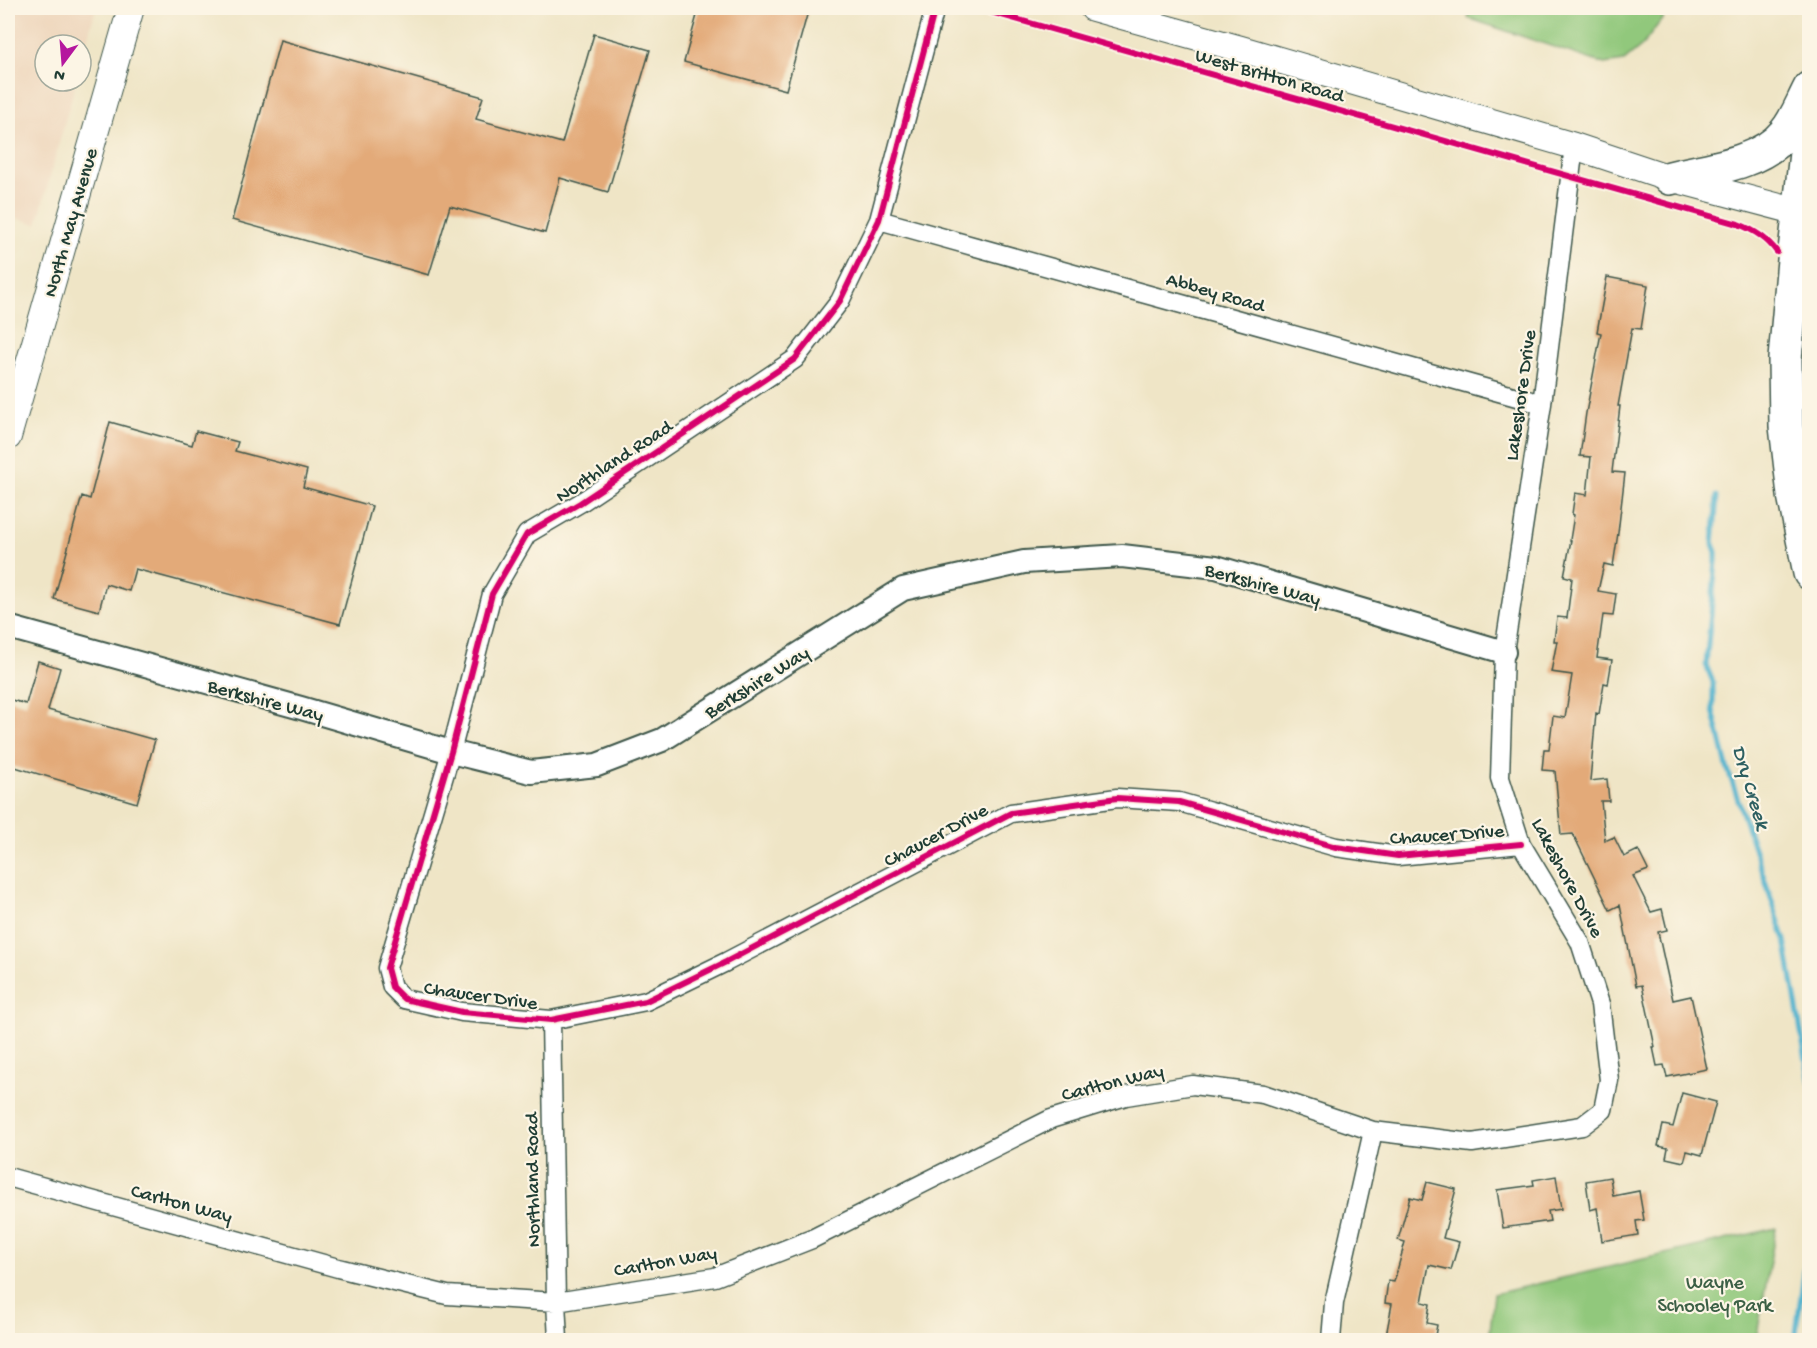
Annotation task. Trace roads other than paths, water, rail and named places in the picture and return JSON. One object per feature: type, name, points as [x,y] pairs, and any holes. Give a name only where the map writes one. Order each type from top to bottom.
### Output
[{"type":"highway","points":[[1670,178],[1754,156],[1774,145],[1786,132],[1809,88]]},
{"type":"highway","points":[[1809,117],[1804,214],[1785,359],[1786,426],[1794,495],[1809,573]]},
{"type":"main road","name":"North May Avenue","points":[[8,437],[131,8]]},
{"type":"main road","name":"West Britton Road","points":[[1093,8],[1574,146],[1670,178],[1804,214]]},
{"type":"street","name":"Northland Road","points":[[392,987],[387,968],[451,752],[492,594],[527,534],[580,503],[795,359],[840,301],[879,220],[934,8]]},
{"type":"street","name":"Lakeshore Drive","points":[[1373,1131],[1472,1143],[1582,1126],[1603,1110],[1609,1080],[1600,1004],[1580,942],[1521,844],[1500,778],[1504,652],[1542,404],[1574,146]]},
{"type":"street","name":"Abbey Road","points":[[879,220],[1542,404]]},
{"type":"street","name":"Berkshire Way","points":[[8,627],[451,752],[531,772],[597,765],[662,740],[903,589],[1024,562],[1122,556],[1216,567],[1504,652]]},
{"type":"street","name":"Chaucer Drive","points":[[392,987],[404,999],[462,1012],[550,1020],[646,1001],[726,962],[1011,813],[1117,798],[1179,802],[1336,848],[1398,856],[1521,844]]},
{"type":"street","name":"Northland Road","points":[[550,1020],[558,1341]]},
{"type":"street","name":"Carlton Way","points":[[8,1178],[338,1268],[447,1295],[556,1302],[715,1277],[812,1239],[1051,1119],[1126,1096],[1193,1085],[1263,1094],[1373,1131]]},
{"type":"street","points":[[1331,1341],[1334,1303],[1373,1131]]},
{"type":"waterway","name":"Dry Creek","points":[[1717,496],[1713,544],[1716,561],[1706,665],[1713,682],[1713,710],[1727,767],[1785,940],[1810,1083]]},
{"type":"waterway","name":"Dry Creek","points":[[1795,1340],[1810,1228]]},
{"type":"park label","name":"Wayne Schooley Park","points":[[1715,1292]]}]
